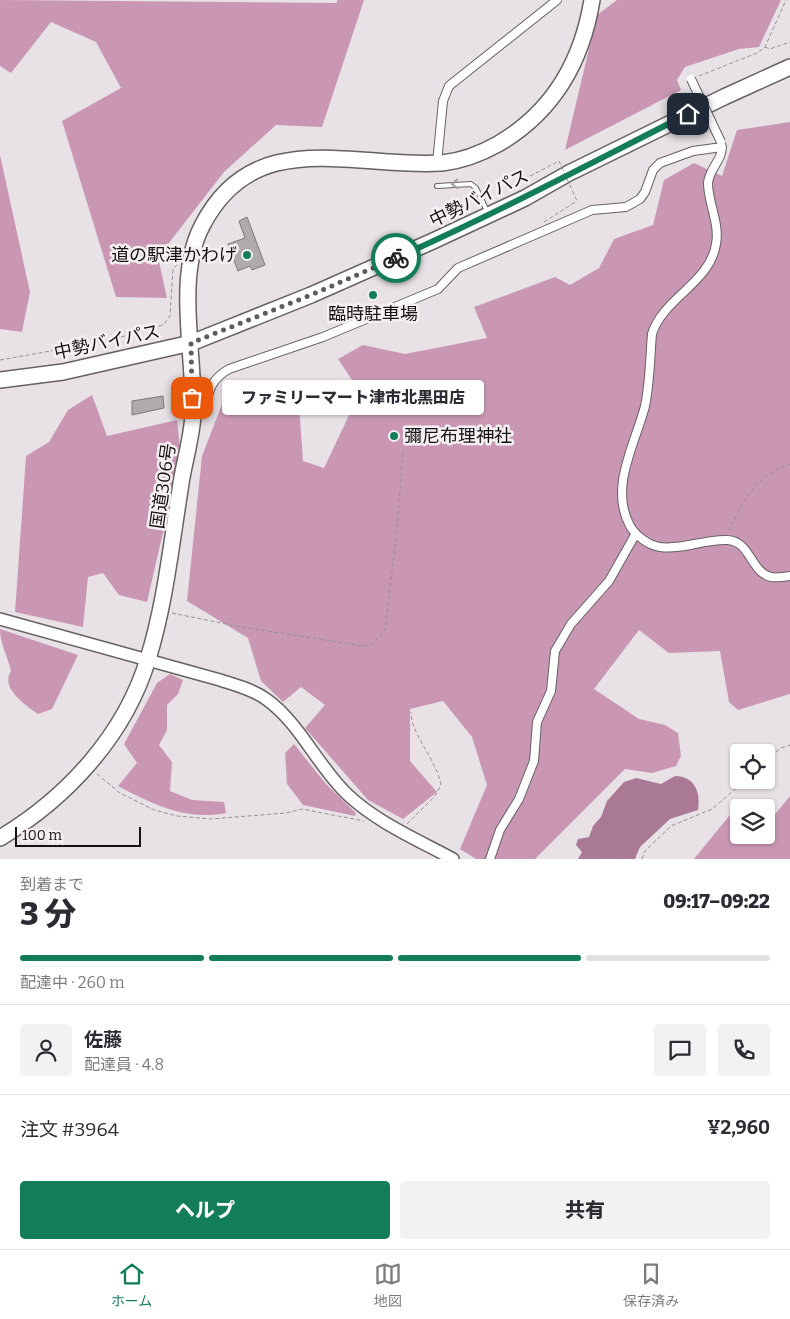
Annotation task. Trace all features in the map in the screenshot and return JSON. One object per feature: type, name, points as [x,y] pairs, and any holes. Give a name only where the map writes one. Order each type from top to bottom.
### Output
[{"type":"highway","name":"国道306号","points":[[0,838],[43,809],[87,767],[120,719],[148,660],[172,552],[180,489],[193,416],[188,301],[189,264],[199,230],[216,203],[247,175],[271,164],[294,158],[330,157],[437,163],[455,160],[488,150],[522,128],[541,111],[558,90],[573,64],[585,31],[592,0]]},
{"type":"highway","points":[[724,97],[790,61]]},
{"type":"highway","name":"中勢バイパス","points":[[0,380],[63,372],[191,343],[311,295],[489,215],[724,97],[790,67]]},
{"type":"highway","points":[[724,97],[790,74]]},
{"type":"street","points":[[437,163],[443,101],[449,86],[557,0]]},
{"type":"street","points":[[691,79],[722,144],[708,182],[717,243],[713,257],[695,281],[664,309],[655,324],[652,334],[645,404],[622,485],[623,512],[635,535],[658,547],[683,548],[725,540],[740,543],[759,570],[769,577],[790,576]]},
{"type":"street","points":[[193,416],[207,408],[207,392],[219,375],[229,369],[323,337],[438,289],[458,268],[592,210],[626,206],[640,199],[645,192],[653,170],[660,163],[693,151],[722,144]]},
{"type":"street","points":[[490,859],[500,830],[519,799],[534,761],[537,722],[551,691],[555,651],[571,624],[609,581],[635,535]]},
{"type":"street","points":[[0,619],[241,687],[266,699],[284,716],[347,794],[372,814],[453,859]]},
{"type":"lane","points":[[437,186],[472,184],[476,188],[489,215]]},
{"type":"path","points":[[691,79],[757,53],[765,47],[786,0]]},
{"type":"path","points":[[765,47],[770,49],[790,42]]},
{"type":"path","points":[[530,176],[559,161],[578,201],[540,224]]},
{"type":"path","points":[[0,360],[107,341],[148,331],[163,325],[170,316],[173,269],[178,264],[189,264]]},
{"type":"path","points":[[159,610],[236,626],[364,646],[372,644],[384,631],[397,529],[403,450]]},
{"type":"path","points":[[725,540],[747,494],[762,480],[781,467],[790,464]]},
{"type":"path","points":[[403,831],[410,820],[435,796],[441,785],[433,761],[412,726],[411,712]]},
{"type":"path","points":[[775,753],[781,748],[790,746]]},
{"type":"path","points":[[87,767],[120,793],[154,810],[176,816],[210,819],[286,813],[302,809],[366,821],[372,814]]},
{"type":"path","points":[[642,859],[645,851],[671,826],[712,809],[735,789]]},
{"type":"shaded area","points":[[0,0],[337,3],[337,0],[364,0],[322,127],[276,125],[224,172],[158,257],[167,298],[116,297],[62,121],[121,88],[96,42],[51,22],[11,73],[0,66]]},
{"type":"shaded area","points":[[617,0],[781,0],[759,47],[739,49],[685,67],[677,80],[681,90],[565,150],[597,15]]},
{"type":"shaded area","points":[[790,122],[790,694],[738,710],[729,702],[720,651],[669,653],[639,630],[594,689],[639,719],[665,725],[678,733],[681,756],[676,766],[652,773],[625,769],[535,859],[476,859],[460,849],[487,785],[472,737],[443,701],[410,709],[410,761],[437,792],[403,819],[368,800],[305,728],[325,705],[301,687],[283,702],[261,681],[248,638],[187,601],[202,456],[229,386],[259,387],[283,384],[299,405],[303,461],[324,468],[360,392],[338,359],[363,345],[405,354],[487,338],[474,307],[555,277],[570,285],[599,268],[614,239],[653,225],[664,180],[694,163],[722,176],[737,130]]},
{"type":"shaded area","points":[[0,155],[30,292],[22,332],[0,329]]},
{"type":"shaded area","points":[[92,395],[107,436],[177,420],[180,447],[171,498],[147,602],[119,595],[103,573],[88,577],[83,627],[15,612],[26,456],[49,442],[68,410]]},
{"type":"shaded area","points":[[0,629],[78,655],[52,709],[38,714],[21,701],[11,690],[8,677],[11,671],[1,640]]},
{"type":"shaded area","points":[[170,674],[183,680],[178,694],[167,705],[167,730],[159,745],[172,762],[170,791],[192,800],[224,802],[226,813],[197,815],[183,813],[157,805],[118,786],[137,763],[124,744],[157,683]]},
{"type":"shaded area","points":[[294,744],[326,784],[356,813],[355,816],[303,805],[287,784],[285,753]]},
{"type":"shaded area","points":[[675,776],[692,782],[697,792],[698,810],[670,819],[640,847],[635,859],[578,859],[582,852],[576,845],[578,839],[589,837],[593,826],[601,817],[607,801],[624,782],[636,778],[661,784]]},
{"type":"shaded area","points":[[790,796],[790,859],[694,859],[730,815],[730,844],[775,844],[775,814]]},
{"type":"building","name":"道の駅津かわげ","points":[[247,217],[265,265],[252,270],[250,266],[238,271],[228,244],[245,238],[239,221]]},
{"type":"building","points":[[163,396],[164,408],[132,415],[132,401]]},
{"type":"way so far","points":[[192,398],[191,343],[311,295],[396,258]]},
{"type":"place","name":"道の駅津かわげ","points":[[247,255]]},
{"type":"place","name":"臨時駐車場","points":[[373,295]]},
{"type":"place","name":"ファミリーマート津市北黒田店","points":[[192,398]]},
{"type":"place","name":"彌尼布理神社","points":[[394,436]]},
{"type":"route","points":[[396,258],[525,198],[569,173],[688,114]]}]
